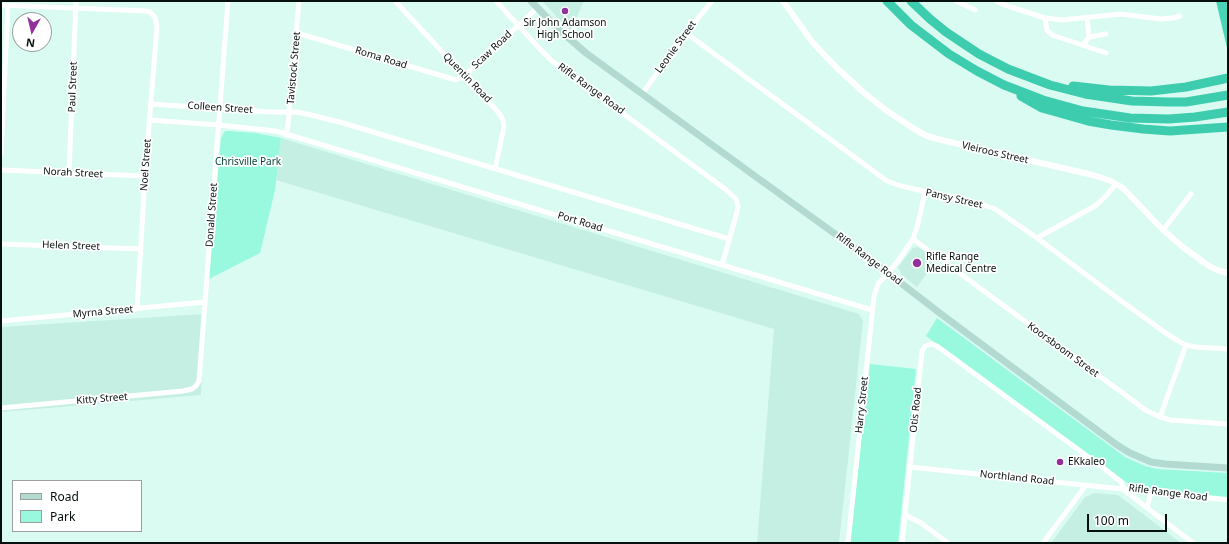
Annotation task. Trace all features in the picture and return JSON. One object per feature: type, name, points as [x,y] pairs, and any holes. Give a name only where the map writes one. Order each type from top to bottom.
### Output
[{"type":"highway","points":[[887,1],[911,25],[949,54],[977,71],[1020,92],[1059,105],[1105,115],[1136,118],[1169,119],[1228,112]]},
{"type":"highway","points":[[912,1],[930,19],[973,50],[1008,69],[1050,85],[1085,94],[1132,101],[1186,102],[1228,95]]},
{"type":"highway","points":[[1050,85],[1110,90],[1151,91],[1186,88],[1228,78]]},
{"type":"highway","points":[[1004,85],[1042,108],[1088,121],[1128,128],[1170,131],[1228,128]]},
{"type":"main road","name":"Rifle Range Road","points":[[531,1],[556,28],[577,45],[1130,453],[1146,460],[1158,463],[1228,468]]},
{"type":"street","name":"Paul Street","points":[[69,172],[76,1]]},
{"type":"street","name":"Donald Street","points":[[198,381],[228,1]]},
{"type":"street","name":"Tavistock Street","points":[[288,135],[300,1]]},
{"type":"street","name":"Quentin Road","points":[[395,1],[464,76],[495,107],[503,120],[504,127],[495,169]]},
{"type":"street","name":"Rifle Range Road","points":[[496,1],[552,61],[726,189],[732,196],[737,202],[738,208],[722,265]]},
{"type":"street","name":"Leonie Street","points":[[642,94],[686,33],[712,1]]},
{"type":"street","name":"Vleiroos Street","points":[[783,1],[813,43],[836,67],[881,106],[921,134],[948,142],[1093,175],[1116,184],[1127,192],[1163,230],[1184,248],[1209,266],[1228,273]]},
{"type":"street","points":[[956,1],[975,10]]},
{"type":"street","points":[[996,1],[1045,18],[1062,20],[1121,14],[1168,19],[1180,16]]},
{"type":"street","points":[[1,5],[76,8]]},
{"type":"street","points":[[1,154],[8,5]]},
{"type":"street","name":"Noel Street","points":[[76,8],[148,12],[153,14],[156,21],[137,309]]},
{"type":"street","name":"Scaw Road","points":[[464,76],[537,8]]},
{"type":"street","points":[[1086,17],[1089,37]]},
{"type":"street","points":[[1045,18],[1047,30],[1052,35],[1106,53]]},
{"type":"street","name":"Pansy Street","points":[[686,33],[887,181],[901,186],[984,205],[995,209],[1170,336],[1186,345],[1228,349]]},
{"type":"street","name":"Roma Road","points":[[297,34],[456,80],[464,76]]},
{"type":"street","points":[[1083,45],[1089,37],[1106,34]]},
{"type":"street","name":"Colleen Street","points":[[150,104],[290,112]]},
{"type":"street","points":[[290,112],[311,115],[343,123],[729,239]]},
{"type":"street","name":"Colleen Street","points":[[149,120],[276,131],[288,135]]},
{"type":"street","name":"Port Road","points":[[288,135],[872,310]]},
{"type":"street","name":"Norah Street","points":[[1,170],[145,176]]},
{"type":"street","points":[[1037,238],[1095,206],[1116,184]]},
{"type":"street","name":"Harry Street","points":[[848,543],[874,296],[877,285],[888,273],[913,239],[925,192]]},
{"type":"street","points":[[1163,230],[1192,194]]},
{"type":"street","name":"Koorsboom Street","points":[[913,239],[1135,404],[1160,417],[1176,421],[1228,424]]},
{"type":"street","name":"Helen Street","points":[[1,244],[140,250]]},
{"type":"street","name":"Myrna Street","points":[[1,321],[205,302]]},
{"type":"street","name":"Rifle Range Road","points":[[922,354],[923,348],[926,345],[933,344],[937,346],[1115,477],[1121,482],[1124,490],[1228,500]]},
{"type":"street","points":[[1160,417],[1186,345]]},
{"type":"street","name":"Otis Road","points":[[902,543],[922,354]]},
{"type":"street","name":"Kitty Street","points":[[1,408],[183,391],[194,388],[198,381]]},
{"type":"street","name":"Northland Road","points":[[910,467],[1124,490]]},
{"type":"street","points":[[1043,543],[1086,485]]},
{"type":"street","points":[[1124,490],[1193,543]]},
{"type":"street","points":[[1147,508],[1151,492]]},
{"type":"street","points":[[905,515],[921,523],[948,543]]},
{"type":"shaded area","name":"Sir John Adamson High School","points":[[542,1],[584,1],[571,30]]},
{"type":"shaded area","points":[[281,138],[859,314],[863,321],[839,543],[757,543],[774,329],[276,180]]},
{"type":"shaded area","name":"Rifle Range Medical Centre","points":[[918,247],[937,260],[917,287],[902,275],[898,267],[913,248]]},
{"type":"shaded area","points":[[204,314],[201,395],[1,412],[1,327]]},
{"type":"shaded area","points":[[1094,493],[1118,495],[1181,543],[1051,543],[1085,497]]},
{"type":"green space","points":[[1216,1],[1228,1],[1228,52]]},
{"type":"green space","name":"Chrisville Park","points":[[225,131],[256,133],[281,138],[275,190],[260,253],[209,279],[221,138]]},
{"type":"green space","points":[[937,318],[1125,457],[1145,466],[1157,469],[1228,473],[1228,497],[1138,488],[1129,484],[926,336]]},
{"type":"green space","points":[[870,364],[916,369],[898,543],[850,543]]},
{"type":"place","name":"Sir John Adamson High School","points":[[565,11]]},
{"type":"place","name":"Rifle Range Medical Centre","points":[[917,263]]},
{"type":"place","name":"EKkaleo","points":[[1060,462]]}]
